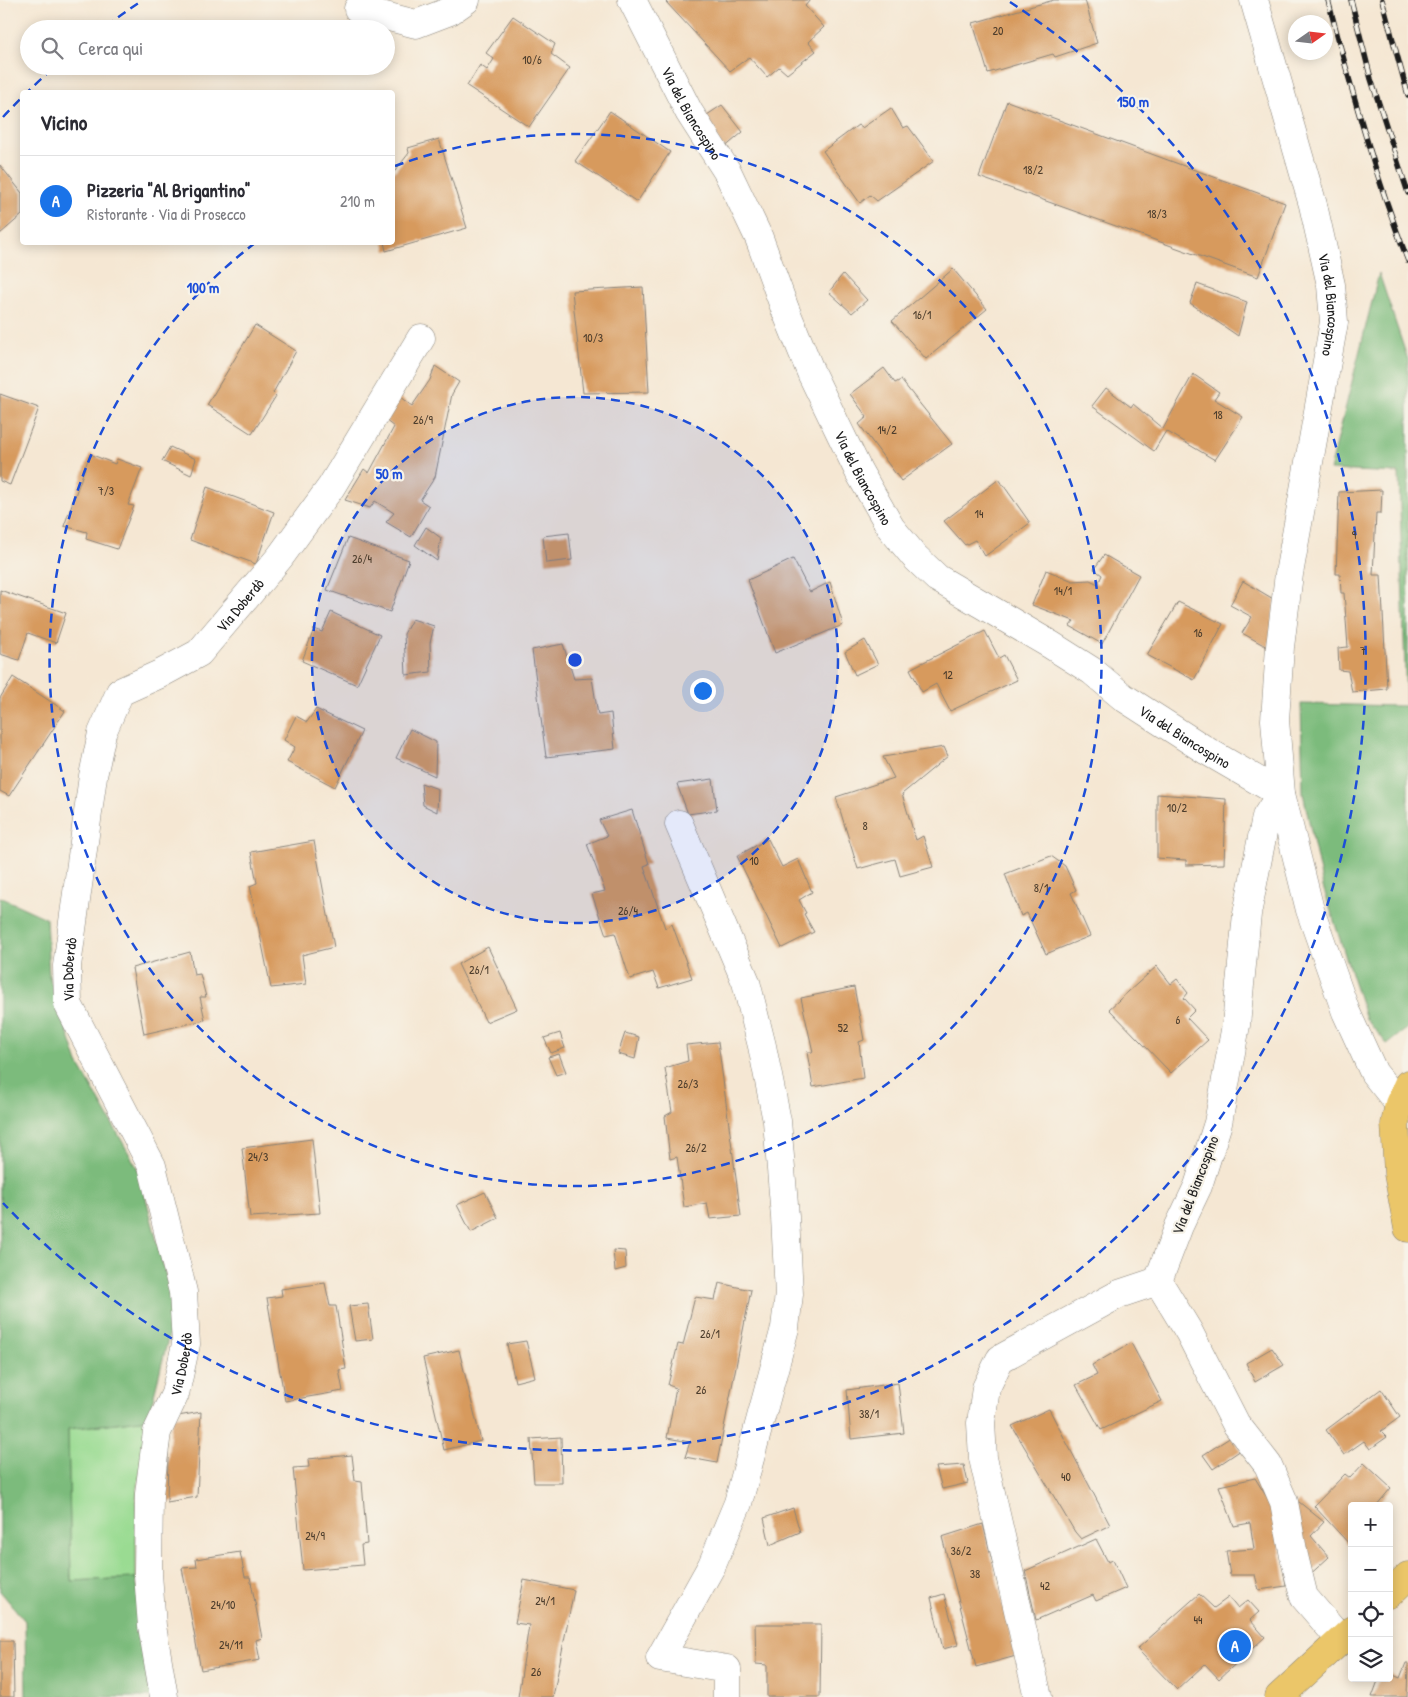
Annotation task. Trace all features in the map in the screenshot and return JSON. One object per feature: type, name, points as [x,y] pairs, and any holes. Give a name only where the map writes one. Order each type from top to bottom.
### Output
[{"type":"main road","points":[[1403,1094],[1395,1124],[1398,1174],[1408,1228]]},
{"type":"main road","points":[[1391,1592],[1408,1576]]},
{"type":"main road","points":[[1280,1697],[1346,1635]]},
{"type":"street","points":[[358,9],[416,24],[450,11],[466,0]]},
{"type":"street","name":"Via del Biancospino","points":[[632,0],[690,112],[728,173],[759,238],[812,375],[859,472],[892,528],[915,557],[937,578],[1051,645],[1092,671],[1123,697],[1207,751],[1281,794]]},
{"type":"street","name":"Via del Biancospino","points":[[1254,0],[1313,205],[1330,285],[1334,322],[1289,574],[1280,647],[1275,720],[1281,794],[1310,910],[1346,1012],[1374,1073],[1403,1094]]},
{"type":"street","name":"Via Doberdò","points":[[164,1697],[152,1626],[148,1574],[150,1494],[157,1432],[174,1394],[186,1344],[183,1292],[152,1166],[68,1004],[67,966],[93,776],[102,733],[120,692],[160,674],[199,653],[280,557],[331,487],[421,338]]},
{"type":"street","name":"Via del Biancospino","points":[[1158,1281],[1179,1226],[1198,1186],[1218,1124],[1236,1025],[1247,914],[1254,876],[1266,817],[1281,794]]},
{"type":"street","points":[[679,824],[746,982],[762,1046],[777,1121],[785,1217],[789,1294],[785,1328],[738,1503],[712,1565],[660,1658],[727,1669],[727,1697]]},
{"type":"street","points":[[1038,1697],[983,1458],[981,1423],[986,1388],[1000,1359],[1119,1294],[1158,1281],[1189,1332],[1236,1424],[1268,1464],[1284,1502],[1304,1597],[1346,1635]]},
{"type":"green space","points":[[1379,273],[1408,360],[1408,1028],[1387,1044],[1366,1019],[1323,887],[1303,793],[1301,704],[1406,706],[1399,473],[1330,470]]},
{"type":"green space","points":[[0,897],[46,918],[49,976],[78,1063],[139,1171],[175,1311],[148,1419],[68,1429],[71,1581],[136,1578],[155,1697],[26,1697],[25,1621],[0,1591]]},
{"type":"green space","points":[[148,1419],[136,1500],[136,1578],[71,1581],[68,1429]]},
{"type":"building","points":[[668,0],[810,0],[805,6],[824,27],[808,42],[816,51],[787,74],[779,67],[767,77],[749,57],[730,71],[666,2]]},
{"type":"building","points":[[1054,0],[1085,0],[1097,43],[1055,57],[1053,54],[988,73],[973,23]]},
{"type":"building","points":[[513,16],[555,44],[551,54],[570,68],[529,127],[467,86],[480,65],[487,70],[494,59],[486,53]]},
{"type":"building","points":[[1007,101],[1285,203],[1258,277],[979,177]]},
{"type":"building","points":[[722,105],[743,132],[723,149],[704,117]]},
{"type":"building","points":[[891,108],[903,128],[908,126],[934,161],[877,201],[870,195],[860,203],[823,151],[858,125],[862,128]]},
{"type":"building","points":[[610,111],[670,152],[637,202],[575,161]]},
{"type":"building","points":[[439,139],[467,228],[386,251],[385,245],[395,245],[395,171],[409,153],[408,148]]},
{"type":"building","points":[[0,165],[20,190],[20,217],[0,234]]},
{"type":"building","points":[[953,269],[987,309],[926,359],[892,321]]},
{"type":"building","points":[[843,274],[867,300],[852,313],[829,292]]},
{"type":"building","points":[[1197,284],[1247,302],[1238,336],[1190,303]]},
{"type":"building","points":[[643,287],[649,392],[583,393],[572,291]]},
{"type":"building","points":[[255,325],[296,351],[273,393],[276,396],[252,434],[207,405]]},
{"type":"building","points":[[435,366],[459,382],[452,394],[435,477],[420,500],[429,506],[411,537],[386,522],[394,513],[375,501],[370,508],[345,500],[364,469],[369,473],[394,427],[385,420],[400,397],[412,406],[430,380]]},
{"type":"building","points":[[884,368],[895,383],[901,380],[952,444],[901,481],[859,424],[867,417],[850,394]]},
{"type":"building","points":[[1193,374],[1219,392],[1214,399],[1243,417],[1215,460],[1166,431],[1154,451],[1092,406],[1106,388],[1131,407],[1133,404],[1163,429]]},
{"type":"building","points":[[0,394],[39,408],[10,485],[0,481]]},
{"type":"building","points":[[170,447],[196,459],[191,475],[162,461]]},
{"type":"building","points":[[90,454],[115,464],[117,459],[142,468],[128,505],[134,506],[117,549],[86,539],[87,532],[64,526]]},
{"type":"building","points":[[999,479],[1030,523],[985,556],[975,540],[965,545],[944,521]]},
{"type":"building","points":[[207,487],[274,512],[256,564],[190,540]]},
{"type":"building","points":[[1382,490],[1381,513],[1376,513],[1373,575],[1381,575],[1387,689],[1352,692],[1348,671],[1339,670],[1338,648],[1348,647],[1344,593],[1341,593],[1340,574],[1336,574],[1339,492]]},
{"type":"building","points":[[426,527],[441,538],[437,561],[415,545]]},
{"type":"building","points":[[569,533],[572,560],[546,563],[543,536]]},
{"type":"building","points":[[348,538],[409,560],[390,612],[327,590]]},
{"type":"building","points":[[1104,555],[1139,575],[1102,644],[1070,626],[1074,621],[1032,605],[1046,570],[1073,581],[1090,580],[1098,584],[1102,575],[1094,569]]},
{"type":"building","points":[[793,559],[810,592],[830,582],[843,625],[775,653],[748,580]]},
{"type":"building","points":[[1243,581],[1275,600],[1269,648],[1242,633],[1252,617],[1230,605]]},
{"type":"building","points":[[0,590],[66,613],[56,643],[28,633],[19,660],[0,654]]},
{"type":"building","points":[[1178,602],[1223,624],[1194,680],[1147,655]]},
{"type":"building","points":[[331,612],[380,635],[357,685],[302,661],[314,629],[322,632]]},
{"type":"building","points":[[412,619],[434,626],[430,643],[431,672],[406,675],[404,634]]},
{"type":"building","points":[[985,631],[999,658],[1004,655],[1017,680],[950,711],[936,684],[922,692],[910,669]]},
{"type":"building","points":[[865,640],[878,664],[855,675],[845,652]]},
{"type":"building","points":[[563,644],[574,679],[592,678],[598,715],[611,713],[615,749],[546,757],[532,650]]},
{"type":"building","points":[[13,677],[65,711],[9,796],[0,791],[0,698]]},
{"type":"building","points":[[316,709],[362,731],[335,787],[287,762],[295,747],[284,740],[296,716],[307,722]]},
{"type":"building","points":[[410,729],[436,742],[435,776],[396,758]]},
{"type":"building","points":[[944,747],[948,756],[902,794],[916,840],[923,836],[933,867],[900,876],[895,859],[858,869],[836,797],[894,778],[883,757]]},
{"type":"building","points":[[713,779],[717,810],[688,814],[677,784]]},
{"type":"building","points":[[421,783],[438,789],[437,812],[423,805]]},
{"type":"building","points":[[1157,794],[1226,799],[1224,864],[1186,865],[1186,860],[1157,858]]},
{"type":"building","points":[[632,810],[649,864],[644,866],[665,928],[672,924],[692,978],[659,988],[653,972],[630,979],[615,933],[606,935],[592,894],[605,891],[587,844],[607,836],[599,820]]},
{"type":"building","points":[[768,839],[782,867],[798,859],[812,892],[799,900],[814,932],[782,948],[737,856]]},
{"type":"building","points":[[314,841],[334,947],[302,955],[306,984],[271,988],[250,886],[257,883],[251,852]]},
{"type":"building","points":[[1051,856],[1065,866],[1076,890],[1071,893],[1090,936],[1046,954],[1027,913],[1021,916],[1005,874]]},
{"type":"building","points":[[488,947],[517,1009],[486,1022],[458,964]]},
{"type":"building","points":[[190,952],[194,975],[200,974],[206,997],[200,997],[205,1020],[144,1034],[132,968]]},
{"type":"building","points":[[1157,966],[1171,984],[1177,979],[1188,993],[1184,998],[1195,1010],[1187,1018],[1208,1040],[1171,1073],[1109,1009]]},
{"type":"building","points":[[854,987],[864,1040],[859,1042],[863,1078],[813,1087],[807,1052],[813,1052],[801,998]]},
{"type":"building","points":[[560,1033],[565,1048],[551,1053],[544,1038]]},
{"type":"building","points":[[625,1033],[639,1037],[635,1059],[618,1054]]},
{"type":"building","points":[[718,1042],[741,1216],[710,1219],[707,1203],[684,1207],[677,1157],[670,1159],[665,1116],[672,1112],[665,1068],[688,1061],[686,1045]]},
{"type":"building","points":[[559,1054],[566,1072],[556,1075],[548,1057]]},
{"type":"building","points":[[312,1139],[320,1213],[250,1217],[242,1148]]},
{"type":"building","points":[[485,1192],[498,1218],[471,1232],[457,1205]]},
{"type":"building","points":[[613,1250],[625,1251],[626,1268],[615,1271]]},
{"type":"building","points":[[325,1283],[330,1306],[336,1306],[346,1369],[339,1370],[343,1391],[285,1401],[267,1298],[282,1296],[281,1289]]},
{"type":"building","points":[[719,1283],[751,1290],[717,1463],[685,1457],[690,1442],[667,1438],[676,1388],[668,1385],[678,1344],[683,1345],[695,1297],[715,1300]]},
{"type":"building","points":[[368,1304],[373,1339],[355,1341],[349,1306]]},
{"type":"building","points":[[526,1341],[535,1377],[515,1382],[507,1344]]},
{"type":"building","points":[[1131,1343],[1162,1401],[1101,1430],[1076,1385],[1097,1375],[1092,1365]]},
{"type":"building","points":[[1272,1348],[1284,1365],[1255,1382],[1246,1363]]},
{"type":"building","points":[[459,1350],[481,1441],[444,1450],[423,1358]]},
{"type":"building","points":[[898,1383],[904,1433],[851,1439],[847,1390]]},
{"type":"building","points":[[1381,1389],[1400,1417],[1381,1431],[1387,1437],[1370,1449],[1364,1441],[1344,1455],[1326,1430]]},
{"type":"building","points":[[1049,1409],[1110,1525],[1081,1539],[1012,1426]]},
{"type":"building","points":[[201,1412],[197,1497],[167,1502],[168,1455],[172,1417]]},
{"type":"building","points":[[561,1437],[562,1483],[534,1483],[531,1439]]},
{"type":"building","points":[[1231,1437],[1241,1450],[1213,1469],[1203,1455]]},
{"type":"building","points":[[352,1455],[355,1481],[362,1482],[367,1544],[361,1545],[363,1565],[303,1570],[293,1468],[309,1467],[308,1459]]},
{"type":"building","points":[[1364,1463],[1391,1488],[1379,1502],[1348,1502],[1348,1543],[1314,1506],[1345,1474],[1350,1478]]},
{"type":"building","points":[[964,1465],[968,1483],[942,1489],[936,1467]]},
{"type":"building","points":[[1255,1478],[1274,1509],[1286,1586],[1259,1590],[1255,1575],[1230,1575],[1226,1551],[1254,1549],[1250,1523],[1234,1526],[1219,1486]]},
{"type":"building","points":[[1299,1502],[1324,1522],[1311,1536],[1329,1557],[1305,1579],[1291,1507]]},
{"type":"building","points":[[793,1508],[800,1532],[770,1545],[764,1518]]},
{"type":"building","points":[[983,1524],[1016,1656],[976,1667],[942,1537]]},
{"type":"building","points":[[1096,1539],[1108,1562],[1113,1560],[1126,1588],[1096,1601],[1093,1595],[1036,1620],[1025,1571]]},
{"type":"building","points":[[240,1552],[245,1577],[250,1577],[262,1638],[256,1640],[260,1660],[201,1670],[182,1568],[197,1567],[196,1559]]},
{"type":"building","points":[[524,1580],[574,1590],[553,1697],[518,1697],[529,1625],[515,1623]]},
{"type":"building","points":[[944,1594],[958,1645],[943,1649],[931,1598]]},
{"type":"building","points":[[1199,1594],[1214,1608],[1229,1597],[1238,1608],[1248,1600],[1259,1612],[1250,1620],[1265,1637],[1219,1679],[1205,1664],[1177,1690],[1137,1649]]},
{"type":"building","points":[[755,1624],[821,1624],[820,1697],[767,1697],[767,1665],[756,1664]]},
{"type":"building","points":[[0,1641],[13,1641],[14,1697],[0,1697]]},
{"type":"building","points":[[1406,1663],[1408,1663],[1407,1697],[1372,1697],[1378,1682],[1393,1682],[1393,1675],[1400,1678]]},
{"type":"railway","points":[[1328,0],[1374,164],[1408,261]]},
{"type":"railway","points":[[1351,0],[1371,79],[1408,193]]},
{"type":"railway","points":[[1382,0],[1408,95]]},
{"type":"place","name":"Pizzeria \"Al Brigantino\"","points":[[1235,1646]]}]
